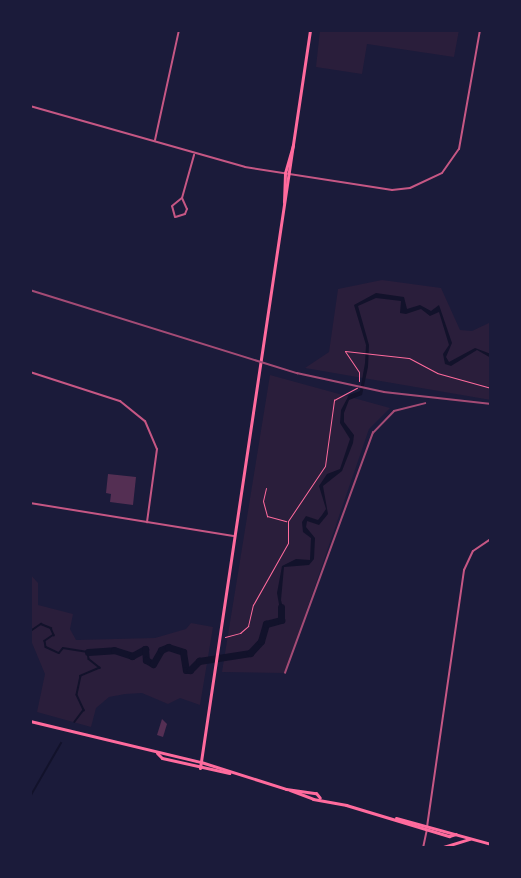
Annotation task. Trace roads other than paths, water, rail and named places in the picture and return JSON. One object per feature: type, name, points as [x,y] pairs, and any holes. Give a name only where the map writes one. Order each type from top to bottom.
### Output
[{"type":"main road","points":[[200,768],[284,202],[291,174],[293,145],[310,30]]},
{"type":"main road","points":[[284,202],[285,173],[293,145]]},
{"type":"main road","points":[[30,721],[201,762],[290,790],[316,793],[320,798],[427,829],[456,834]]},
{"type":"main road","points":[[157,753],[200,768],[230,773]]},
{"type":"main road","points":[[394,818],[428,824],[491,843]]},
{"type":"main road","points":[[440,848],[472,839]]},
{"type":"street","points":[[155,140],[179,30]]},
{"type":"street","points":[[30,106],[155,140],[194,154],[285,173],[392,190],[420,185],[435,178],[448,165],[463,139],[480,30]]},
{"type":"street","points":[[182,198],[187,209],[185,214],[176,217],[172,206],[182,198],[194,154]]},
{"type":"street","points":[[30,372],[120,401],[145,421],[157,449],[147,522]]},
{"type":"street","points":[[30,503],[233,536]]},
{"type":"street","points":[[423,848],[464,570],[473,551],[491,539]]},
{"type":"waterway","points":[[88,652],[114,650],[132,656],[145,649],[146,660],[153,664],[161,650],[168,647],[183,652],[186,670],[190,670],[199,661],[250,653],[261,641],[266,624],[281,620],[281,607]]},
{"type":"waterway","points":[[30,623],[32,630],[41,624],[51,628],[54,635],[45,641],[46,647],[59,653],[63,648],[88,652],[89,659],[100,668],[81,676],[77,695],[84,710],[75,722]]},
{"type":"waterway","points":[[30,797],[61,743]]},
{"type":"railway","points":[[30,290],[297,373],[384,392],[491,404]]},
{"type":"railway","points":[[285,673],[373,433],[394,411],[425,403]]}]
